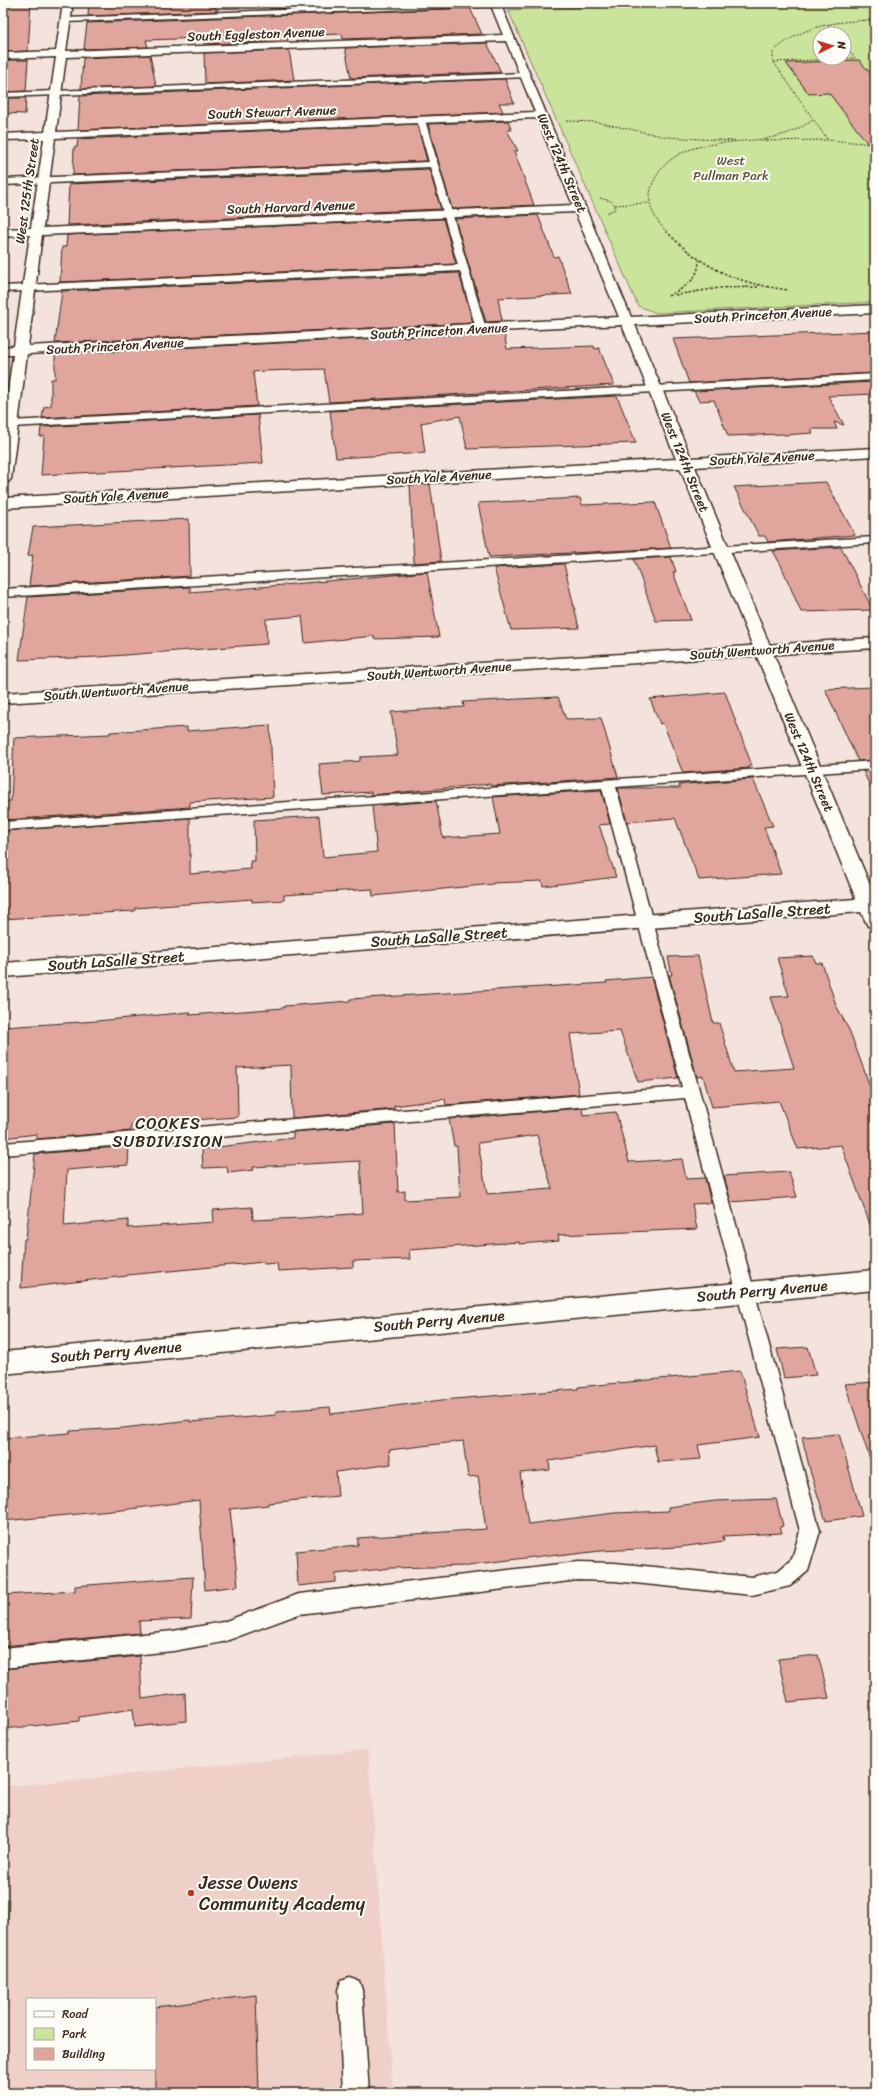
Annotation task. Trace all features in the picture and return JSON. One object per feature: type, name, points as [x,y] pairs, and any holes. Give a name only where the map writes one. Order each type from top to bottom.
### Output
[{"type":"street","name":"West 125th Street","points":[[3,479],[8,422],[21,350],[68,3]]},
{"type":"street","name":"West 124th Street","points":[[496,4],[812,770],[873,910]]},
{"type":"street","name":"South Eggleston Avenue","points":[[3,56],[510,38]]},
{"type":"street","name":"South Stewart Avenue","points":[[3,137],[542,115]]},
{"type":"street","name":"South Harvard Avenue","points":[[3,234],[580,208]]},
{"type":"street","name":"South Princeton Avenue","points":[[3,351],[875,309]]},
{"type":"street","name":"South Yale Avenue","points":[[3,503],[875,452]]},
{"type":"street","name":"South Wentworth Avenue","points":[[3,698],[875,643]]},
{"type":"street","name":"South LaSalle Street","points":[[3,970],[645,922],[873,910]]},
{"type":"street","name":"South Perry Avenue","points":[[3,1363],[875,1280]]},
{"type":"lane","points":[[66,20],[496,4]]},
{"type":"lane","points":[[3,95],[525,75]]},
{"type":"lane","points":[[421,120],[480,329]]},
{"type":"lane","points":[[3,182],[433,164]]},
{"type":"lane","points":[[3,289],[463,268]]},
{"type":"lane","points":[[8,422],[875,377]]},
{"type":"lane","points":[[3,593],[875,540]]},
{"type":"lane","points":[[3,826],[875,765]]},
{"type":"lane","points":[[3,1658],[172,1641],[223,1632],[299,1604],[578,1571],[615,1572],[752,1586],[783,1579],[801,1564],[810,1531],[608,784]]},
{"type":"lane","points":[[3,1149],[691,1092]]},
{"type":"lane","points":[[350,1990],[356,2093]]},
{"type":"path","points":[[828,140],[774,62],[773,52],[787,38],[804,31],[828,24],[875,20]]},
{"type":"path","points":[[774,62],[812,60]]},
{"type":"path","points":[[763,287],[729,278],[699,260],[668,234],[658,222],[648,203],[653,179],[663,165],[673,157],[702,146],[779,136],[796,130],[813,120]]},
{"type":"path","points":[[567,121],[596,122],[666,137],[745,141],[828,140],[875,143]]},
{"type":"path","points":[[594,197],[605,199],[615,205],[648,203]]},
{"type":"path","points":[[600,215],[615,209],[615,205]]},
{"type":"path","points":[[699,260],[700,267],[692,281],[668,297],[713,289],[763,287],[795,290]]},
{"type":"shaded area","points":[[505,3],[697,3],[508,10]]},
{"type":"shaded area","name":"Jesse Owens Community Academy","points":[[368,1750],[393,2093],[3,2093],[3,1787]]},
{"type":"green space","name":"West Pullman Park","points":[[692,3],[875,3],[875,302],[657,313],[638,306],[508,10]]},
{"type":"green space","points":[[9,1899],[3,2012],[3,1900]]},
{"type":"building","points":[[3,3],[31,3],[28,51],[3,52]]},
{"type":"building","points":[[89,3],[214,3],[215,9],[218,9],[218,11],[88,16]]},
{"type":"building","points":[[428,3],[270,9],[270,6]]},
{"type":"building","points":[[470,8],[482,34],[343,39],[342,34],[287,36],[288,41],[204,44],[204,38],[146,40],[148,47],[84,49],[87,23]]},
{"type":"building","points":[[487,43],[501,72],[351,78],[345,48]]},
{"type":"building","points":[[289,50],[294,80],[205,84],[204,53]]},
{"type":"building","points":[[150,55],[156,86],[81,89],[83,58]]},
{"type":"building","points":[[3,60],[28,60],[26,91],[3,92]]},
{"type":"building","points":[[852,60],[859,60],[875,79],[875,153],[829,93],[809,94],[786,63],[812,62],[812,66],[852,66]]},
{"type":"building","points":[[505,79],[514,103],[499,103],[503,112],[78,130],[80,96]]},
{"type":"building","points":[[3,98],[26,98],[25,114],[3,113]]},
{"type":"building","points":[[508,121],[512,130],[507,130],[518,151],[514,151],[534,205],[452,209],[428,124]]},
{"type":"building","points":[[417,124],[427,161],[73,175],[74,147],[77,147],[78,139]]},
{"type":"building","points":[[429,169],[441,209],[67,225],[69,184]]},
{"type":"building","points":[[538,215],[554,257],[558,256],[572,294],[498,298],[502,321],[486,322],[455,219]]},
{"type":"building","points":[[443,219],[456,264],[60,282],[62,247],[66,247],[67,235]]},
{"type":"building","points":[[459,273],[473,323],[55,343],[62,291]]},
{"type":"building","points":[[875,331],[875,373],[689,383],[673,339]]},
{"type":"building","points":[[504,332],[507,349],[594,346],[595,349],[599,348],[614,385],[329,402],[324,369],[264,371],[253,372],[257,406],[42,418],[44,407],[51,406],[51,379],[55,379],[55,354]]},
{"type":"building","points":[[875,382],[875,394],[828,396],[844,425],[834,422],[837,429],[811,429],[813,433],[784,435],[728,436],[714,400],[699,401],[694,391]]},
{"type":"building","points":[[617,396],[636,443],[467,449],[460,416],[421,423],[425,453],[336,458],[330,411]]},
{"type":"building","points":[[258,415],[263,463],[41,475],[44,436],[40,437],[41,427]]},
{"type":"building","points":[[826,482],[855,535],[768,542],[765,536],[759,536],[734,487]]},
{"type":"building","points":[[430,484],[441,561],[414,563],[410,485]]},
{"type":"building","points":[[580,498],[582,505],[655,502],[671,548],[489,557],[478,503]]},
{"type":"building","points":[[189,519],[190,576],[29,586],[33,555],[28,556],[33,527]]},
{"type":"building","points":[[841,547],[873,610],[801,612],[781,565],[773,551]]},
{"type":"building","points":[[671,557],[676,572],[673,572],[691,620],[656,621],[634,559]]},
{"type":"building","points":[[564,564],[579,628],[511,630],[494,568]]},
{"type":"building","points":[[427,572],[439,637],[374,639],[374,636],[305,643],[302,616],[266,619],[267,644],[99,657],[19,660],[28,597],[190,587],[190,592],[227,590]]},
{"type":"building","points":[[875,687],[875,760],[858,761],[825,689]]},
{"type":"building","points":[[725,692],[752,766],[748,766],[749,768],[683,773],[663,723],[660,724],[650,699]]},
{"type":"building","points":[[558,697],[566,719],[601,718],[618,777],[491,786],[490,784],[371,795],[371,792],[323,795],[319,764],[360,761],[360,757],[398,755],[391,712],[464,707],[463,702]]},
{"type":"building","points":[[270,725],[273,797],[190,802],[190,807],[3,820],[3,801],[11,801],[14,738],[110,734],[110,732],[187,727],[187,731]]},
{"type":"building","points":[[875,770],[875,797],[863,771]]},
{"type":"building","points":[[753,779],[773,826],[764,827],[781,874],[699,880],[675,818],[627,822],[618,788],[680,788],[679,785]]},
{"type":"building","points":[[601,790],[610,824],[599,825],[616,877],[543,886],[542,881],[493,883],[373,896],[372,889],[284,895],[284,900],[252,902],[252,899],[135,908],[135,911],[3,919],[3,831],[190,818],[190,874],[251,869],[250,861],[255,861],[254,820],[319,816],[323,857],[377,852],[372,806],[436,801],[443,838],[500,834],[493,797]]},
{"type":"building","points":[[698,956],[713,1023],[719,1023],[734,1072],[794,1068],[771,997],[789,996],[777,958],[813,956],[816,963],[822,963],[836,1005],[850,1032],[875,1100],[875,1230],[872,1230],[841,1145],[798,1149],[779,1101],[712,1107],[703,1076],[697,1077],[669,975],[672,975],[668,957]]},
{"type":"building","points":[[651,977],[678,1078],[638,1082],[620,1031],[570,1034],[579,1094],[446,1105],[445,1099],[394,1106],[394,1109],[292,1118],[291,1065],[237,1068],[238,1117],[131,1124],[131,1131],[37,1139],[37,1134],[3,1138],[3,1027],[97,1021],[190,1012],[190,1015],[284,1008],[284,1006],[350,1001],[350,999],[607,983],[606,981]]},
{"type":"building","points":[[582,1108],[583,1115],[616,1112],[629,1162],[682,1159],[686,1179],[705,1178],[711,1203],[692,1204],[697,1229],[558,1235],[559,1241],[519,1244],[519,1242],[409,1250],[410,1259],[353,1261],[353,1267],[278,1271],[277,1263],[264,1264],[264,1262],[127,1275],[21,1288],[24,1239],[26,1239],[35,1154],[129,1146],[128,1165],[67,1170],[64,1226],[128,1220],[128,1228],[214,1222],[213,1210],[252,1207],[253,1220],[363,1213],[360,1161],[253,1167],[254,1170],[228,1173],[227,1167],[203,1168],[202,1149],[293,1138],[293,1132],[395,1124],[398,1192],[405,1191],[405,1200],[460,1197],[457,1146],[454,1146],[449,1119]],"holes":[[[537,1135],[552,1189],[487,1194],[478,1143]]]},
{"type":"building","points":[[789,1172],[797,1197],[731,1202],[724,1176]]},
{"type":"building","points":[[808,1347],[816,1375],[784,1378],[777,1349]]},
{"type":"building","points":[[740,1371],[760,1437],[698,1445],[701,1459],[658,1462],[654,1445],[549,1461],[550,1470],[520,1473],[528,1524],[614,1513],[669,1511],[668,1507],[715,1501],[776,1499],[783,1526],[780,1527],[782,1533],[723,1536],[724,1541],[680,1547],[600,1551],[558,1556],[558,1554],[468,1566],[392,1568],[336,1574],[336,1582],[298,1586],[296,1551],[358,1545],[358,1538],[486,1529],[478,1476],[468,1477],[463,1441],[389,1450],[391,1464],[336,1472],[338,1496],[268,1503],[268,1505],[230,1509],[238,1586],[205,1590],[199,1500],[122,1510],[3,1521],[3,1438],[70,1433],[70,1431],[123,1428],[190,1420],[190,1422],[276,1415],[276,1411],[330,1407],[331,1414],[442,1400],[578,1389],[578,1387]]},
{"type":"building","points":[[875,1382],[875,1458],[870,1459],[845,1384]]},
{"type":"building","points":[[839,1434],[862,1516],[826,1521],[811,1474],[802,1437]]},
{"type":"building","points":[[193,1577],[191,1619],[139,1621],[140,1633],[3,1646],[3,1595],[75,1591],[75,1586]]},
{"type":"building","points":[[818,1655],[829,1698],[788,1702],[778,1659]]},
{"type":"building","points":[[140,1656],[142,1699],[185,1693],[186,1721],[135,1727],[133,1709],[79,1717],[79,1721],[3,1729],[3,1669]]},
{"type":"building","points":[[256,1995],[259,2093],[155,2093],[156,2007]]},
{"type":"place","name":"Jesse Owens Community Academy","points":[[191,1893]]},
{"type":"district","name":"COOKES SUBDIVISION","points":[[168,1132]]}]
